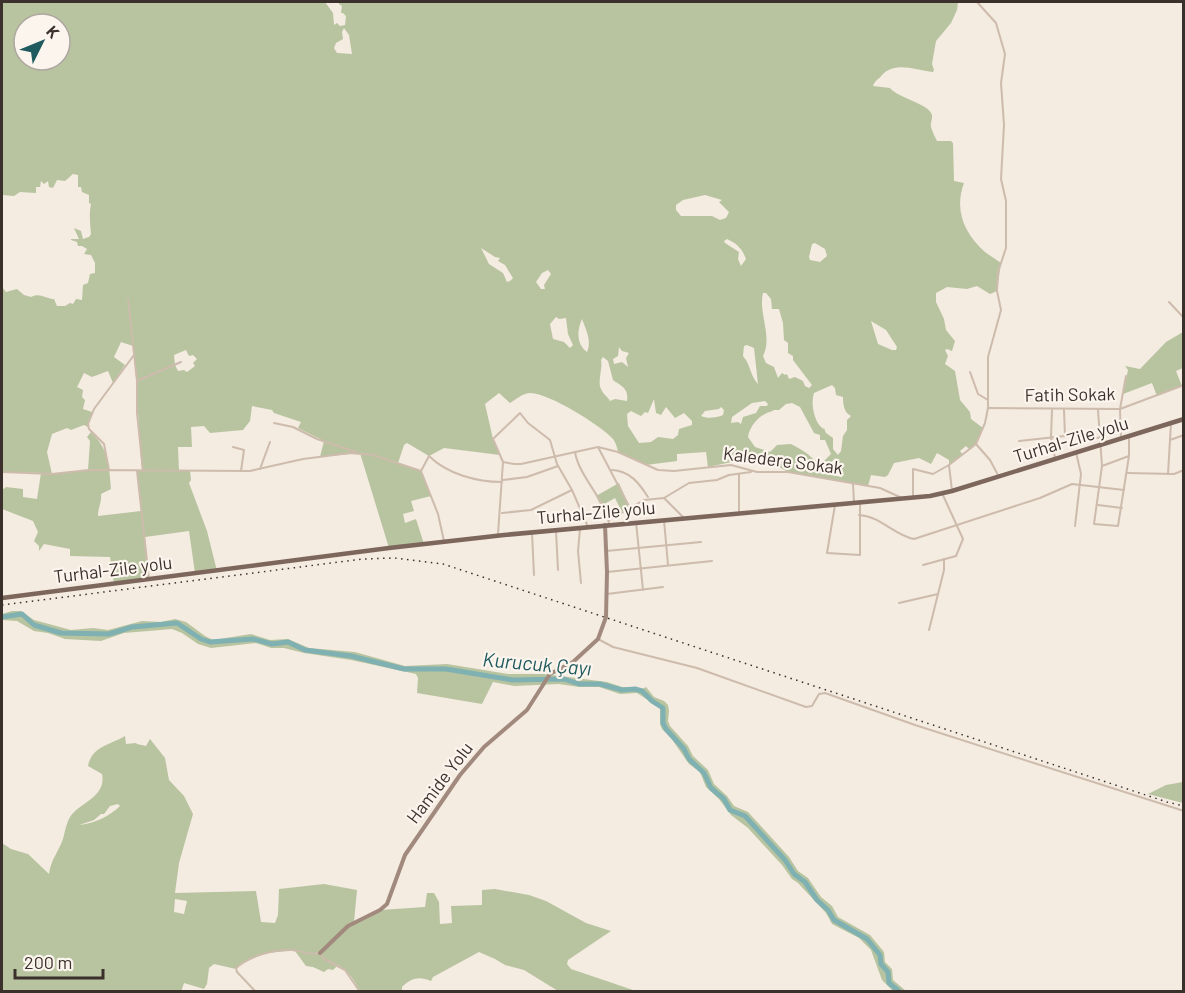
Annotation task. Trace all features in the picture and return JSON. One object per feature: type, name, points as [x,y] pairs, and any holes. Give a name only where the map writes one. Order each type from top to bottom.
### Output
[{"type":"main road","name":"Turhal-Zile yolu","points":[[2,598],[498,535],[580,528],[608,523],[664,520],[942,494],[1184,419]]},
{"type":"street","points":[[914,497],[913,469],[933,474],[976,444],[988,408],[988,357],[1001,308],[997,282],[999,267],[1006,248],[1006,201],[1001,179],[1004,125],[1001,83],[1005,58],[998,26],[977,2]]},
{"type":"street","points":[[128,299],[137,381],[137,413],[143,471]]},
{"type":"street","points":[[1169,302],[1184,318]]},
{"type":"street","points":[[110,470],[104,444],[89,429],[88,424],[94,409],[134,355]]},
{"type":"street","points":[[137,381],[181,362]]},
{"type":"street","points":[[970,372],[978,394],[988,400]]},
{"type":"street","points":[[1121,438],[1120,410],[1126,376]]},
{"type":"street","name":"Fatih Sokak","points":[[988,408],[1120,410],[1184,386]]},
{"type":"street","points":[[1052,410],[1051,437],[1056,459]]},
{"type":"street","points":[[1064,410],[1065,436]]},
{"type":"street","points":[[1098,410],[1101,466],[1094,524],[1119,526],[1130,436]]},
{"type":"street","points":[[498,535],[503,462],[493,439],[520,413],[550,440],[558,466],[572,490],[588,527]]},
{"type":"street","points":[[274,423],[293,426],[317,439],[421,471],[438,514],[444,541]]},
{"type":"street","points":[[1168,474],[1171,423]]},
{"type":"street","points":[[1170,440],[1184,435]]},
{"type":"street","points":[[1019,441],[1065,436],[1100,438]]},
{"type":"street","points":[[260,469],[270,442]]},
{"type":"street","points":[[976,444],[990,460],[999,477]]},
{"type":"street","points":[[233,447],[244,450],[241,471]]},
{"type":"street","points":[[598,447],[630,508]]},
{"type":"street","name":"Kaledere Sokak","points":[[503,462],[514,465],[598,447],[618,452],[658,470],[736,465],[753,471],[788,472],[888,490],[903,498]]},
{"type":"street","points":[[574,452],[608,523],[605,619],[598,639],[613,647],[697,668],[806,707],[813,706],[819,694],[825,693],[915,725],[1184,811]]},
{"type":"street","points":[[1075,526],[1081,474],[1076,452]]},
{"type":"street","points":[[2,472],[52,474],[110,470],[241,471],[312,458],[358,453]]},
{"type":"street","points":[[421,471],[429,456],[437,465],[482,482],[522,479],[558,466]]},
{"type":"street","points":[[1101,466],[1129,456]]},
{"type":"street","points":[[949,465],[952,491]]},
{"type":"street","points":[[612,470],[622,471],[632,476],[648,498]]},
{"type":"street","points":[[1127,472],[1176,474],[1184,470]]},
{"type":"street","points":[[137,471],[149,580]]},
{"type":"street","points":[[608,523],[648,498],[664,498],[689,483],[717,480],[753,471]]},
{"type":"street","points":[[739,474],[739,513]]},
{"type":"street","points":[[835,504],[827,553],[860,555],[861,533],[853,484]]},
{"type":"street","points":[[859,515],[876,518],[912,539],[1040,498],[1068,485],[1099,485],[1124,490]]},
{"type":"street","points":[[501,513],[531,510],[572,490]]},
{"type":"street","points":[[923,565],[957,555],[962,544],[963,536],[942,494]]},
{"type":"street","points":[[664,498],[684,518]]},
{"type":"street","points":[[1096,505],[1122,508]]},
{"type":"street","points":[[664,520],[668,566]]},
{"type":"street","points":[[636,522],[643,590]]},
{"type":"street","points":[[580,528],[578,551],[581,583]]},
{"type":"street","points":[[556,530],[558,570]]},
{"type":"street","points":[[532,532],[534,575]]},
{"type":"street","points":[[606,551],[701,542]]},
{"type":"street","points":[[928,630],[944,570],[944,559]]},
{"type":"street","points":[[607,572],[712,561]]},
{"type":"street","points":[[607,594],[663,587]]},
{"type":"street","points":[[899,603],[938,594]]},
{"type":"street","name":"Hamide Yolu","points":[[320,952],[348,926],[387,904],[405,855],[460,775],[484,747],[527,710],[548,677],[573,662],[598,639]]},
{"type":"street","points":[[256,992],[236,968],[261,955],[281,951],[295,951],[310,955],[320,952],[324,959],[345,970],[360,992]]},
{"type":"green space","points":[[2,2],[325,2],[333,13],[334,25],[337,23],[340,26],[345,25],[346,16],[341,13],[342,6],[339,2],[958,2],[951,23],[936,41],[933,72],[893,68],[882,75],[873,86],[890,88],[928,110],[932,116],[931,127],[937,141],[953,143],[954,181],[964,183],[960,202],[966,229],[985,252],[1001,263],[997,291],[990,294],[977,286],[967,289],[947,287],[936,293],[936,302],[944,319],[946,330],[955,341],[952,351],[945,350],[948,356],[945,364],[955,371],[960,400],[970,412],[971,419],[983,428],[976,444],[970,450],[966,446],[960,451],[963,455],[949,465],[949,460],[937,453],[931,464],[919,458],[894,463],[885,477],[871,475],[868,486],[788,472],[760,456],[708,467],[706,452],[677,454],[677,461],[646,465],[618,452],[614,441],[607,433],[586,418],[549,398],[527,393],[510,403],[499,393],[485,404],[493,439],[500,455],[444,448],[429,456],[407,443],[404,445],[398,463],[421,471],[431,496],[411,501],[414,511],[403,514],[405,523],[416,519],[424,544],[389,548],[360,453],[320,457],[324,441],[298,428],[301,422],[274,413],[272,410],[252,406],[250,421],[243,430],[210,433],[204,426],[191,427],[192,447],[178,447],[179,471],[190,471],[189,483],[207,531],[217,571],[195,573],[189,531],[145,537],[149,580],[114,584],[110,557],[70,556],[70,549],[44,544],[39,551],[39,546],[34,541],[38,532],[33,521],[2,509],[2,490],[6,487],[23,489],[23,497],[37,499],[41,473],[2,472],[2,287],[6,292],[17,289],[24,295],[31,297],[40,295],[54,299],[57,306],[65,306],[73,304],[76,299],[82,300],[83,285],[88,283],[90,274],[95,273],[95,263],[91,255],[84,254],[87,249],[71,240],[79,239],[74,228],[81,231],[83,239],[91,234],[91,204],[89,195],[78,187],[78,175],[73,174],[65,181],[57,180],[53,188],[49,187],[48,181],[44,184],[41,181],[40,187],[36,187],[36,193],[20,192],[14,196],[2,195]],"holes":[[[344,28],[349,35],[352,54],[337,53],[334,48],[336,43],[343,39]],[[705,195],[722,200],[719,202],[729,212],[726,218],[720,220],[712,216],[681,216],[676,210],[676,205],[683,200]],[[727,239],[743,252],[746,259],[741,266],[738,259],[739,252],[725,243]],[[815,243],[825,249],[827,256],[820,262],[810,260],[812,244]],[[481,248],[500,258],[498,261],[505,265],[513,278],[507,282],[503,273],[489,264]],[[548,270],[551,274],[544,285],[545,289],[541,289],[536,282],[542,273]],[[763,293],[766,293],[771,299],[772,309],[779,309],[784,340],[788,343],[788,353],[793,356],[793,360],[812,385],[809,388],[795,377],[789,379],[787,374],[782,373],[778,378],[774,367],[766,363],[763,356],[767,341],[762,309]],[[556,317],[566,318],[568,334],[573,345],[570,348],[564,342],[553,339],[550,324]],[[582,319],[589,340],[587,352],[579,341]],[[871,321],[886,330],[897,347],[896,350],[878,344]],[[121,342],[133,346],[142,471],[137,471],[141,511],[98,516],[101,494],[111,489],[107,458],[97,439],[91,432],[87,437],[90,441],[88,470],[52,474],[47,452],[52,434],[67,428],[71,430],[84,425],[88,427],[92,412],[83,409],[85,400],[82,397],[83,390],[77,387],[84,373],[92,377],[108,371],[113,383],[125,365],[114,357]],[[744,346],[754,348],[758,384],[743,356]],[[619,347],[622,351],[629,353],[626,358],[628,367],[622,362],[614,364],[613,359],[618,356]],[[186,350],[189,356],[193,355],[197,359],[193,363],[195,366],[187,372],[178,371],[174,355]],[[603,357],[608,361],[613,380],[626,390],[627,401],[615,399],[610,401],[603,392],[600,386]],[[832,385],[836,395],[843,397],[845,411],[851,416],[847,420],[847,430],[838,455],[833,449],[833,438],[820,426],[816,418],[813,410],[814,393]],[[654,399],[656,413],[661,415],[666,407],[675,418],[684,413],[692,421],[692,425],[679,429],[678,435],[673,439],[658,437],[651,442],[639,443],[628,426],[627,414],[631,411],[641,416],[645,412],[648,413]],[[765,401],[768,404],[760,406],[756,413],[743,417],[741,424],[731,423],[732,417],[752,403]],[[792,403],[800,407],[814,433],[820,435],[820,440],[825,440],[831,454],[824,461],[814,460],[791,444],[777,445],[770,452],[755,447],[748,437],[750,430],[759,418],[774,410],[779,410],[786,404]],[[721,407],[724,410],[723,415],[720,416],[712,418],[701,416],[705,411]],[[835,458],[843,471],[842,477],[831,475],[828,466]]]},
{"type":"green space","points":[[1183,332],[1183,368],[1176,371],[1182,386],[1157,396],[1152,383],[1123,394],[1128,370],[1125,366],[1140,369],[1166,342]]},
{"type":"green space","points":[[619,483],[630,508],[622,512],[615,498],[601,506],[596,496]]},
{"type":"green space","points":[[21,611],[34,620],[71,630],[93,628],[108,630],[142,621],[161,622],[175,619],[186,622],[213,640],[251,634],[270,640],[288,639],[309,648],[355,652],[405,666],[447,664],[508,674],[544,674],[607,682],[622,687],[642,689],[646,687],[654,697],[668,705],[670,726],[688,746],[693,756],[708,770],[714,784],[734,806],[748,812],[789,857],[798,871],[808,878],[821,897],[832,906],[838,917],[870,935],[884,952],[885,962],[892,969],[893,980],[906,991],[893,991],[882,980],[871,950],[859,938],[832,924],[826,913],[792,879],[748,828],[731,815],[706,787],[700,772],[689,764],[662,729],[660,708],[637,693],[620,694],[599,687],[559,684],[514,686],[493,682],[482,704],[417,693],[416,674],[351,660],[284,648],[271,648],[256,643],[211,648],[198,644],[172,629],[124,633],[101,641],[65,639],[34,631],[17,621],[2,620],[2,614]]},
{"type":"green space","points":[[125,736],[126,744],[136,743],[146,746],[150,739],[165,758],[169,780],[184,796],[193,814],[179,863],[175,893],[256,891],[261,922],[275,923],[278,915],[279,889],[324,884],[357,890],[354,922],[380,910],[425,907],[427,893],[434,893],[439,902],[440,924],[452,923],[451,906],[482,905],[482,890],[495,889],[529,895],[546,901],[586,923],[611,931],[568,960],[567,964],[571,969],[636,991],[558,991],[524,970],[505,965],[479,952],[433,977],[431,981],[419,978],[412,980],[402,987],[402,991],[360,991],[342,967],[338,965],[333,970],[328,969],[324,972],[306,966],[295,951],[256,957],[236,969],[214,964],[209,968],[204,989],[184,983],[181,992],[2,991],[2,843],[11,849],[28,854],[49,874],[70,817],[100,788],[102,774],[88,766],[90,759],[102,747]],"holes":[[[118,804],[120,806],[106,816],[90,823],[79,825],[94,820],[104,814],[110,806]],[[175,899],[187,901],[184,914],[174,912]]]},
{"type":"green space","points":[[1183,782],[1183,803],[1148,794],[1166,785]]},
{"type":"waterway","name":"Kurucuk Çayı","points":[[2,617],[22,614],[34,625],[61,633],[109,634],[132,627],[177,623],[201,639],[210,642],[253,639],[272,644],[288,642],[305,650],[351,656],[404,669],[446,669],[513,680],[564,679],[579,684],[600,684],[622,690],[642,691],[663,708],[663,723],[666,729],[684,749],[689,759],[704,773],[711,788],[724,799],[730,810],[745,816],[785,860],[794,874],[805,882],[834,920],[867,939],[880,955],[881,964],[888,972],[889,983],[900,992]]},
{"type":"railway","points":[[2,605],[363,559],[394,558],[443,564],[1184,806]]}]
